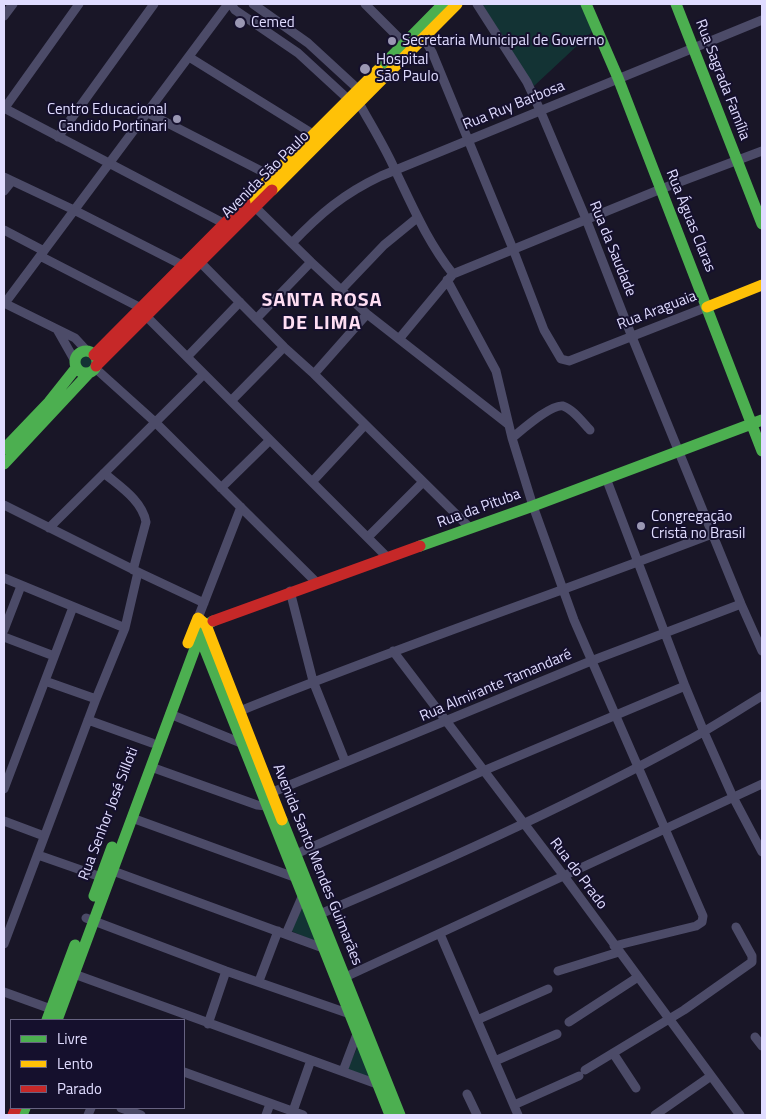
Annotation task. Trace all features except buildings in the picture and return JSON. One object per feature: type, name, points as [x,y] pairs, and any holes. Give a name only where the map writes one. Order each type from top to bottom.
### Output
[{"type":"street","points":[[4,16],[13,4]]},
{"type":"street","points":[[79,4],[4,109],[225,224]]},
{"type":"street","points":[[58,136],[154,4]]},
{"type":"street","points":[[94,369],[97,359],[75,338],[4,303],[229,4],[298,53],[353,101],[395,169],[417,218],[450,277],[496,371],[512,438],[533,506],[563,591],[591,661],[704,916],[702,922],[696,926],[617,949],[558,971]]},
{"type":"street","points":[[253,4],[308,43],[358,89]]},
{"type":"street","points":[[365,4],[404,42]]},
{"type":"street","name":"Avenida São Paulo","points":[[4,449],[50,402],[76,364],[78,354],[90,353],[144,313],[201,263],[256,208],[353,101],[358,89],[443,4]]},
{"type":"street","name":"Avenida São Paulo","points":[[4,464],[94,369],[184,266],[271,176],[313,134],[353,101],[457,4]]},
{"type":"street","name":"Rua da Saudade","points":[[477,4],[527,82],[540,110],[586,219],[712,534],[762,651]]},
{"type":"street","name":"Rua Águas Claras","points":[[586,4],[618,78],[708,307],[757,422],[762,451]]},
{"type":"street","name":"Rua Sagrada Família","points":[[676,4],[762,224]]},
{"type":"street","name":"Rua Ruy Barbosa","points":[[292,243],[317,217],[337,201],[395,169],[762,20]]},
{"type":"street","points":[[423,37],[432,52],[513,249]]},
{"type":"street","points":[[298,53],[308,43]]},
{"type":"street","points":[[189,57],[313,134]]},
{"type":"street","points":[[146,112],[271,176]]},
{"type":"street","points":[[399,339],[450,277],[586,219],[762,151]]},
{"type":"street","points":[[4,191],[8,179],[184,266]]},
{"type":"street","points":[[256,208],[368,314],[509,425]]},
{"type":"street","points":[[342,289],[384,245],[417,218]]},
{"type":"street","points":[[4,230],[144,313],[388,558]]},
{"type":"street","name":"Rua Araguaia","points":[[513,249],[544,330],[562,361],[569,361],[762,285]]},
{"type":"street","points":[[256,319],[311,262]]},
{"type":"street","points":[[201,263],[284,347],[314,374],[470,528]]},
{"type":"street","points":[[188,356],[240,302]]},
{"type":"street","points":[[314,374],[368,314]]},
{"type":"street","points":[[58,331],[80,372],[94,369]]},
{"type":"street","points":[[231,401],[284,347]]},
{"type":"street","points":[[94,369],[154,422],[316,582]]},
{"type":"street","points":[[49,528],[204,374]]},
{"type":"street","points":[[512,438],[548,410],[557,406],[562,406],[569,410],[590,430]]},
{"type":"street","name":"Rua da Pituba","points":[[200,626],[290,591],[533,506],[678,450],[757,422]]},
{"type":"street","points":[[312,482],[365,425]]},
{"type":"street","points":[[221,488],[270,440]]},
{"type":"street","points":[[4,944],[96,698],[125,628],[146,522],[144,514],[132,498],[104,473]]},
{"type":"street","points":[[606,478],[704,732],[733,797],[762,852]]},
{"type":"street","points":[[368,536],[423,482]]},
{"type":"street","points":[[4,505],[135,571],[204,603]]},
{"type":"street","points":[[200,626],[204,603],[241,507]]},
{"type":"street","points":[[240,711],[393,651],[563,591],[712,534]]},
{"type":"street","points":[[4,578],[125,628]]},
{"type":"street","points":[[4,630],[21,586]]},
{"type":"street","points":[[290,591],[313,681],[345,761]]},
{"type":"street","name":"Rua Almirante Tamandaré","points":[[269,799],[345,761],[445,722],[591,661],[741,604]]},
{"type":"street","points":[[4,789],[73,607]]},
{"type":"street","name":"Avenida Santo Mendes Guimarães","points":[[200,626],[240,711],[302,897],[323,948],[341,979],[400,1115]]},
{"type":"street","name":"Avenida Santo Mendes Guimarães","points":[[200,626],[241,743],[296,854],[320,914],[350,1014],[390,1115]]},
{"type":"street","name":"Rua Senhor José Silloti","points":[[47,1019],[113,871],[200,626]]},
{"type":"street","name":"Rua Senhor José Silloti","points":[[57,1019],[74,974],[101,877],[152,743],[200,626]]},
{"type":"street","points":[[4,637],[54,656]]},
{"type":"street","name":"Rua do Prado","points":[[393,651],[445,722],[564,876],[740,1115]]},
{"type":"street","points":[[45,681],[96,698]]},
{"type":"street","points":[[296,854],[483,771],[685,686]]},
{"type":"street","points":[[320,914],[415,874],[523,824],[704,732],[762,696]]},
{"type":"street","points":[[170,714],[241,743]]},
{"type":"street","points":[[88,720],[152,743]]},
{"type":"street","points":[[151,768],[257,805],[269,799]]},
{"type":"street","points":[[341,979],[762,784]]},
{"type":"street","points":[[132,818],[294,877]]},
{"type":"street","points":[[4,821],[44,836]]},
{"type":"street","points":[[38,855],[101,877]]},
{"type":"street","points":[[113,871],[323,948]]},
{"type":"street","points":[[259,982],[282,932],[302,897]]},
{"type":"street","points":[[90,920],[226,971],[350,1014]]},
{"type":"street","points":[[514,1105],[582,1073],[704,997],[752,962],[752,956],[736,928]]},
{"type":"street","points":[[440,934],[518,1115]]},
{"type":"street","points":[[208,1024],[226,971]]},
{"type":"street","points":[[74,974],[175,1016],[208,1024],[377,1084]]},
{"type":"street","points":[[569,1022],[638,977]]},
{"type":"street","points":[[477,1020],[548,989]]},
{"type":"street","points":[[4,992],[51,1009]]},
{"type":"street","points":[[343,1071],[358,1034]]},
{"type":"street","points":[[495,1061],[557,1034]]},
{"type":"street","points":[[755,1037],[762,1046]]},
{"type":"street","points":[[613,1053],[636,1088]]},
{"type":"street","points":[[292,1111],[311,1060]]},
{"type":"street","points":[[185,1072],[303,1115]]},
{"type":"street","points":[[655,1115],[711,1076]]},
{"type":"street","points":[[467,1094],[477,1115]]},
{"type":"street","points":[[266,1115],[270,1104]]},
{"type":"street","points":[[124,1109],[141,1115]]},
{"type":"green space","points":[[482,4],[582,4],[594,30],[534,86]]},
{"type":"green space","points":[[86,352],[96,364],[84,372],[80,370],[77,358]]},
{"type":"green space","points":[[301,906],[317,942],[291,931]]},
{"type":"green space","points":[[358,1046],[370,1078],[347,1070]]},
{"type":"traffic: fast","points":[[378,70],[443,4]]},
{"type":"traffic: fast","points":[[586,4],[618,78],[762,451]]},
{"type":"traffic: fast","points":[[676,4],[762,224]]},
{"type":"traffic: fast","points":[[86,351],[94,354],[97,362],[94,370],[86,373],[78,370],[75,362],[78,354],[86,351]]},
{"type":"traffic: fast","points":[[4,449],[49,402],[76,368]]},
{"type":"traffic: fast","points":[[4,464],[89,373]]},
{"type":"traffic: fast","points":[[420,546],[533,506],[762,420]]},
{"type":"traffic: fast","points":[[57,1019],[200,635],[206,625],[213,621]]},
{"type":"traffic: fast","points":[[198,632],[390,1115]]},
{"type":"traffic: fast","points":[[282,820],[400,1115]]},
{"type":"traffic: fast","points":[[94,896],[112,847]]},
{"type":"traffic: fast","points":[[47,1019],[75,945]]},
{"type":"traffic: fast","points":[[22,1115],[25,1109]]},
{"type":"traffic: slow","points":[[272,190],[457,4]]},
{"type":"traffic: slow","points":[[245,203],[378,70]]},
{"type":"traffic: slow","points":[[707,307],[762,285]]},
{"type":"traffic: slow","points":[[188,643],[198,618],[206,625],[282,820]]},
{"type":"traffic: jam","points":[[96,366],[272,190]]},
{"type":"traffic: jam","points":[[94,355],[245,203]]},
{"type":"traffic: jam","points":[[213,621],[420,546]]},
{"type":"traffic: jam","points":[[13,1115],[16,1109]]},
{"type":"place","name":"Cemed","points":[[240,23]]},
{"type":"place","name":"Secretaria Municipal de Governo","points":[[392,41]]},
{"type":"place","name":"Hospital São Paulo","points":[[365,69]]},
{"type":"place","name":"Centro Educacional Candido Portinari","points":[[177,119]]},
{"type":"place","name":"Congregação Cristã no Brasil","points":[[641,526]]},
{"type":"district","name":"SANTA ROSA DE LIMA","points":[[322,312]]}]
